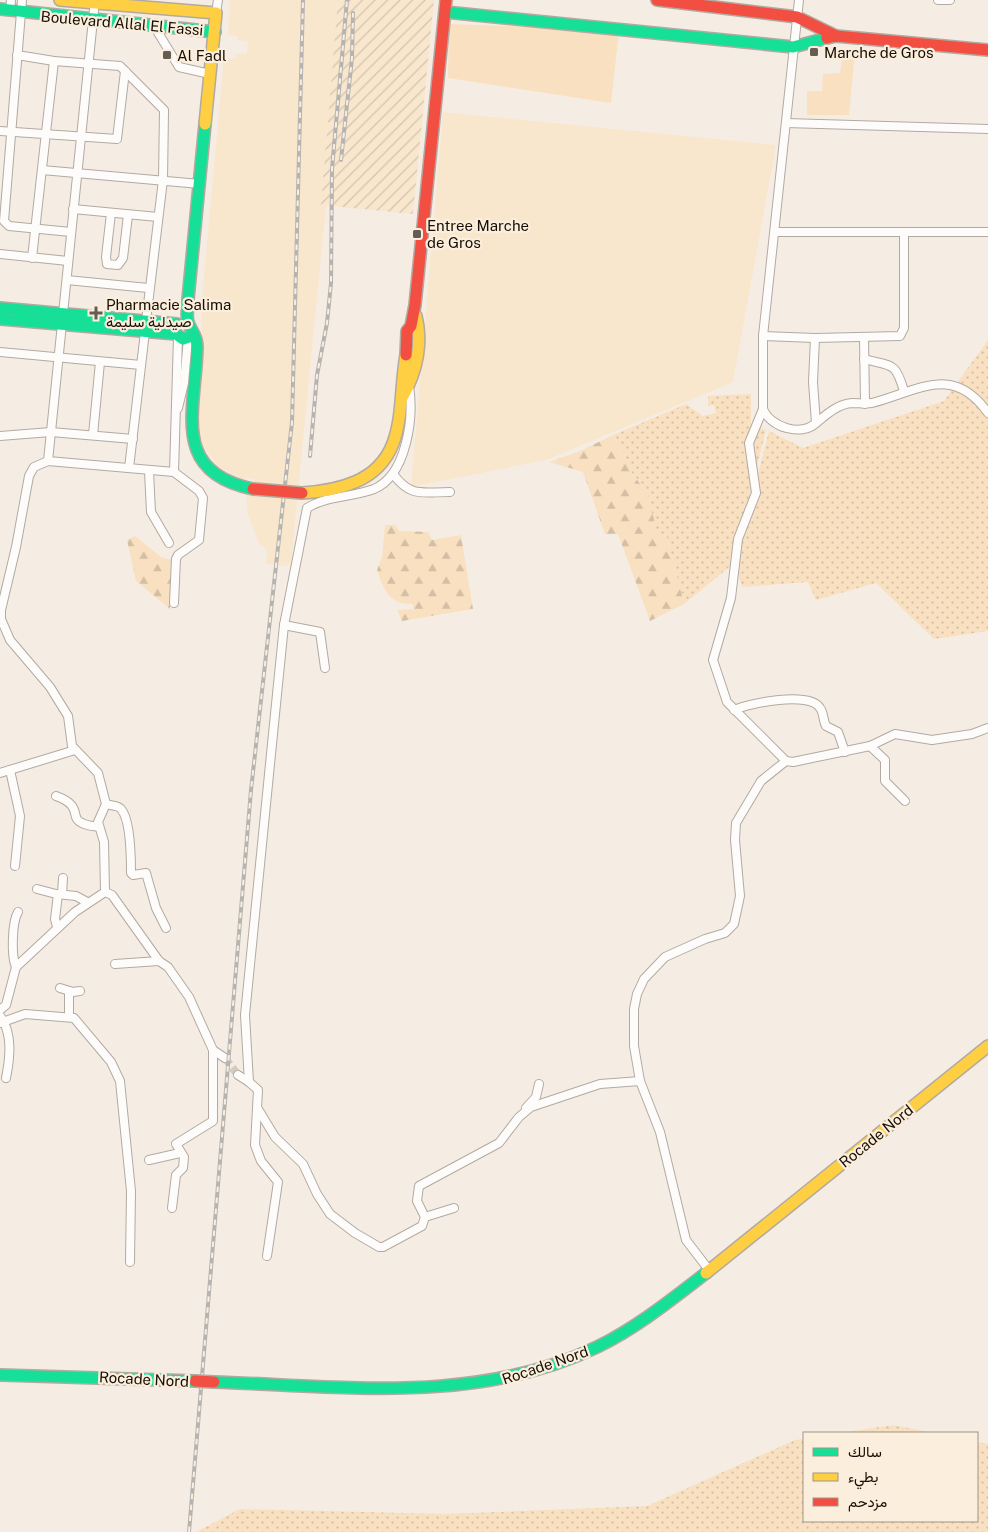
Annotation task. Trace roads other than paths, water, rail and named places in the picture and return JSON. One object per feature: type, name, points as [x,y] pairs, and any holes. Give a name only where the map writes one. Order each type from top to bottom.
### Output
[{"type":"main road","name":"Boulevard Allal El Fassi","points":[[60,0],[161,4],[216,13]]},
{"type":"main road","points":[[657,0],[797,17],[836,36]]},
{"type":"main road","points":[[401,401],[414,374],[415,305],[445,6],[793,47],[836,36],[988,50]]},
{"type":"main road","name":"Boulevard Allal El Fassi","points":[[10,8],[93,21],[215,32]]},
{"type":"main road","points":[[184,330],[216,13]]},
{"type":"main road","points":[[0,308],[63,319]]},
{"type":"main road","points":[[0,319],[63,319],[184,330],[197,339],[193,426],[198,453],[205,466],[221,478],[238,486],[302,493],[334,490],[364,480],[379,470],[394,447],[405,363],[414,332]]},
{"type":"main road","points":[[405,363],[408,386]]},
{"type":"main road","name":"Rocade Nord","points":[[0,1375],[422,1389],[456,1387],[496,1381],[545,1368],[599,1346],[663,1304],[709,1270],[988,1046]]},
{"type":"street","points":[[22,0],[10,8],[17,55],[4,220],[9,226],[71,232]]},
{"type":"street","points":[[216,13],[218,0]]},
{"type":"street","points":[[799,0],[764,336],[764,409],[767,418],[776,424],[804,429],[834,409],[845,405],[865,404],[904,391],[932,386],[955,386],[973,394],[988,413]]},
{"type":"street","points":[[938,0],[950,0]]},
{"type":"street","points":[[48,461],[95,1]]},
{"type":"street","points":[[154,26],[179,67],[210,74]]},
{"type":"street","points":[[17,55],[54,61],[116,65],[125,71],[164,112],[163,180],[148,288],[146,326],[129,468]]},
{"type":"street","points":[[32,258],[54,61]]},
{"type":"street","points":[[0,131],[115,140],[119,138],[125,71]]},
{"type":"street","points":[[786,123],[988,129]]},
{"type":"street","points":[[42,170],[200,184]]},
{"type":"street","points":[[73,209],[158,217]]},
{"type":"street","points":[[111,213],[107,264],[118,265],[123,258],[128,215]]},
{"type":"street","points":[[775,232],[988,232]]},
{"type":"street","points":[[764,336],[815,338],[900,336],[903,333],[904,232]]},
{"type":"street","points":[[0,254],[68,261]]},
{"type":"street","points":[[67,280],[148,288]]},
{"type":"street","points":[[174,472],[176,395],[184,330]]},
{"type":"street","points":[[864,337],[865,404]]},
{"type":"street","points":[[815,338],[813,382],[816,422]]},
{"type":"street","points":[[0,352],[140,365]]},
{"type":"street","points":[[864,359],[898,371],[904,391]]},
{"type":"street","points":[[93,435],[100,362]]},
{"type":"street","points":[[249,1082],[245,1015],[284,625],[307,508],[314,504],[374,489],[393,474],[404,456],[410,410],[408,386]]},
{"type":"street","points":[[764,409],[750,443],[756,493],[738,538],[731,598],[713,660],[727,702],[786,761]]},
{"type":"street","points":[[0,436],[50,432],[133,440]]},
{"type":"street","points":[[105,892],[104,842],[99,827],[99,817],[106,804],[98,774],[75,750],[68,716],[42,677],[10,640],[1,619],[29,476],[34,467],[48,461],[174,472],[199,491],[203,498],[199,540],[178,555],[176,559],[174,602]]},
{"type":"street","points":[[149,471],[152,512],[169,543]]},
{"type":"street","points":[[393,474],[405,489],[421,492],[450,492]]},
{"type":"street","points":[[284,625],[320,632],[325,668]]},
{"type":"street","points":[[734,710],[745,705],[782,698],[816,704],[821,709],[826,726],[838,732],[845,752]]},
{"type":"street","points":[[709,1270],[686,1240],[660,1132],[640,1081],[633,1030],[637,994],[644,978],[665,957],[731,930],[740,896],[734,840],[736,822],[761,781],[786,761],[845,752],[870,746],[895,734],[932,740],[972,734],[988,728]]},
{"type":"street","points":[[870,746],[884,760],[885,781],[905,801]]},
{"type":"street","points":[[0,773],[75,750]]},
{"type":"street","points":[[10,770],[20,816],[15,866]]},
{"type":"street","points":[[56,796],[70,801],[74,806],[76,818],[81,823],[99,827]]},
{"type":"street","points":[[106,804],[119,807],[122,810],[126,819],[131,873],[133,875],[146,873],[156,908],[166,928]]},
{"type":"street","points":[[57,928],[55,919],[63,878]]},
{"type":"street","points":[[37,889],[80,897],[87,902]]},
{"type":"street","points":[[0,1010],[6,1005],[16,967],[87,902],[105,892]]},
{"type":"street","points":[[105,892],[112,895],[158,962],[168,967],[189,997],[213,1050],[213,1122],[176,1144],[184,1157],[183,1168],[176,1175],[172,1208]]},
{"type":"street","points":[[16,967],[12,956],[14,918],[18,912]]},
{"type":"street","points":[[114,964],[158,962]]},
{"type":"street","points":[[60,988],[69,991],[80,991]]},
{"type":"street","points":[[69,991],[69,1016]]},
{"type":"street","points":[[6,1078],[9,1052],[2,1021],[25,1014],[69,1016],[80,1024],[111,1062],[120,1081],[131,1191],[130,1262]]},
{"type":"street","points":[[213,1050],[225,1058]]},
{"type":"street","points":[[238,1075],[258,1090],[255,1139],[257,1154],[278,1182],[267,1256]]},
{"type":"street","points":[[523,1114],[531,1108],[556,1097],[600,1084],[640,1081]]},
{"type":"street","points":[[258,1109],[276,1137],[303,1164],[317,1194],[330,1214],[355,1233],[379,1247],[383,1247],[422,1226],[424,1218],[417,1201],[419,1186],[499,1143],[536,1097],[539,1084]]},
{"type":"street","points":[[149,1160],[180,1152]]},
{"type":"street","points":[[424,1218],[454,1208]]},
{"type":"tunnel","points":[[225,1058],[238,1075]]},
{"type":"railway","points":[[189,1532],[251,790],[292,422],[303,0]]},
{"type":"railway","points":[[310,456],[317,375],[327,323],[331,283],[332,169],[347,0]]},
{"type":"railway","points":[[341,160],[352,58],[353,13]]},
{"type":"place","name":"Marche de Gros","points":[[814,52]]},
{"type":"place","name":"Al Fadl","points":[[167,55]]},
{"type":"place","name":"Entree Marche de Gros","points":[[417,234]]},
{"type":"place","name":"Pharmacie Salima صيدلية سليمة","points":[[96,313]]}]
